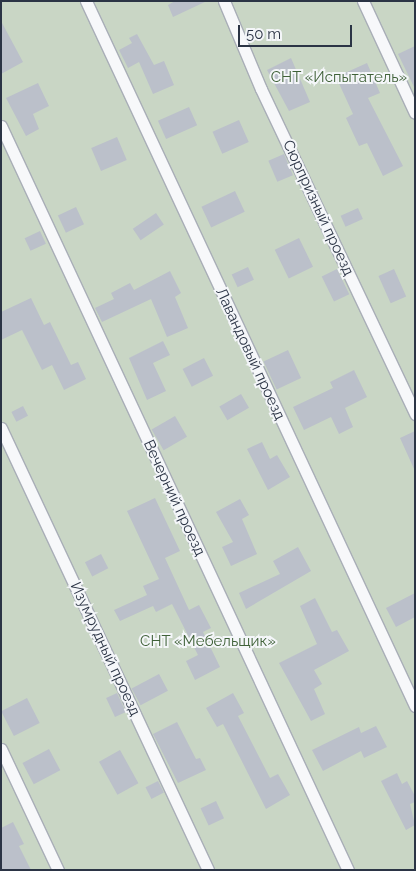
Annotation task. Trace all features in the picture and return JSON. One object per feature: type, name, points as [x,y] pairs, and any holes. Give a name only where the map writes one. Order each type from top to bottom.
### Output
[{"type":"street","name":"Лавандовый проезд","points":[[86,1],[415,706]]},
{"type":"street","name":"Сюрпризный проезд","points":[[224,1],[261,89],[415,414]]},
{"type":"street","points":[[363,1],[415,113]]},
{"type":"street","name":"Вечерний проезд","points":[[1,126],[348,870]]},
{"type":"street","name":"Изумрудный проезд","points":[[1,428],[208,870]]},
{"type":"street","points":[[1,749],[58,870]]},
{"type":"green space","name":"СНТ «Мебельщик»","points":[[1,1],[415,1],[415,870],[1,870]]},
{"type":"building","points":[[175,1],[207,1],[173,17],[168,5]]},
{"type":"building","points":[[1,21],[23,62],[1,74]]},
{"type":"building","points":[[137,34],[154,65],[164,61],[174,85],[153,94],[139,62],[128,68],[119,50],[132,43],[129,38]]},
{"type":"building","points":[[415,46],[415,89],[398,54]]},
{"type":"building","points":[[291,58],[310,102],[289,111],[267,70]]},
{"type":"building","points":[[367,63],[380,93],[368,98],[403,166],[383,176],[367,143],[359,146],[346,118],[353,114],[336,77]]},
{"type":"building","points":[[38,83],[49,106],[33,114],[39,129],[26,136],[6,98]]},
{"type":"building","points":[[189,107],[197,125],[166,139],[158,121]]},
{"type":"building","points":[[239,120],[249,142],[222,154],[213,132]]},
{"type":"building","points":[[117,137],[127,160],[101,171],[91,148]]},
{"type":"building","points":[[284,154],[293,175],[277,182],[268,161]]},
{"type":"building","points":[[235,191],[245,212],[211,227],[201,207]]},
{"type":"building","points":[[76,207],[84,224],[66,233],[58,215]]},
{"type":"building","points":[[358,208],[363,219],[346,227],[341,216]]},
{"type":"building","points":[[156,213],[164,225],[141,240],[133,229]]},
{"type":"building","points":[[40,231],[46,244],[31,251],[25,238]]},
{"type":"building","points":[[299,238],[313,267],[289,279],[275,250]]},
{"type":"building","points":[[248,267],[254,280],[238,287],[232,275]]},
{"type":"building","points":[[337,269],[349,294],[334,302],[322,276]]},
{"type":"building","points":[[394,269],[406,296],[391,303],[378,276]]},
{"type":"building","points":[[170,271],[181,293],[175,297],[188,328],[167,337],[151,299],[102,322],[95,308],[114,299],[111,293],[130,283],[134,290]]},
{"type":"building","points":[[31,298],[44,325],[50,322],[71,365],[78,362],[86,379],[64,390],[52,365],[42,370],[22,330],[1,340],[1,312]]},
{"type":"building","points":[[163,341],[170,355],[153,363],[166,391],[147,400],[129,358]]},
{"type":"building","points":[[288,350],[301,378],[277,390],[264,361]]},
{"type":"building","points":[[204,358],[213,376],[192,387],[183,369]]},
{"type":"building","points":[[354,370],[367,397],[345,408],[353,427],[339,434],[331,417],[304,430],[293,407],[333,388],[330,382]]},
{"type":"building","points":[[241,394],[249,408],[227,420],[219,406]]},
{"type":"building","points":[[23,406],[28,416],[16,422],[11,412]]},
{"type":"building","points":[[175,416],[187,437],[164,450],[152,430]]},
{"type":"building","points":[[415,431],[415,471],[400,438]]},
{"type":"building","points":[[262,442],[270,459],[277,455],[290,477],[268,490],[247,449]]},
{"type":"building","points":[[155,498],[180,551],[165,558],[189,610],[199,605],[211,628],[203,632],[220,667],[195,680],[186,661],[198,655],[172,604],[156,612],[153,606],[120,621],[114,610],[147,595],[143,586],[159,579],[127,511]]},
{"type":"building","points":[[240,499],[249,515],[242,519],[257,554],[231,566],[222,547],[233,542],[216,512]]},
{"type":"building","points":[[298,547],[311,571],[246,609],[239,593],[280,574],[273,561]]},
{"type":"building","points":[[101,554],[108,568],[92,576],[85,562]]},
{"type":"building","points":[[415,593],[415,617],[396,627],[386,608]]},
{"type":"building","points":[[315,598],[332,632],[337,630],[349,651],[314,670],[322,684],[314,689],[325,714],[311,721],[279,663],[317,644],[300,606]]},
{"type":"building","points":[[159,674],[168,691],[141,705],[132,689]]},
{"type":"building","points":[[117,693],[126,712],[115,717],[106,698]]},
{"type":"building","points":[[233,693],[244,713],[238,716],[270,778],[278,774],[290,795],[266,809],[223,724],[217,727],[206,708]]},
{"type":"building","points":[[27,698],[40,723],[14,736],[1,711]]},
{"type":"building","points":[[177,722],[196,759],[200,758],[206,770],[178,783],[153,734]]},
{"type":"building","points":[[376,726],[387,747],[364,758],[361,751],[323,771],[312,750],[359,727],[361,733]]},
{"type":"building","points":[[49,749],[60,770],[34,784],[23,763]]},
{"type":"building","points":[[120,750],[138,783],[117,795],[99,762]]},
{"type":"building","points":[[397,773],[402,784],[407,781],[415,796],[415,802],[410,804],[415,825],[406,830],[381,781]]},
{"type":"building","points":[[158,781],[164,793],[151,799],[146,787]]},
{"type":"building","points":[[216,801],[224,818],[209,825],[201,808]]},
{"type":"building","points":[[13,822],[24,844],[19,846],[31,870],[1,870],[1,828]]},
{"type":"park label","name":"СНТ «Испытатель»","points":[[339,78]]}]
